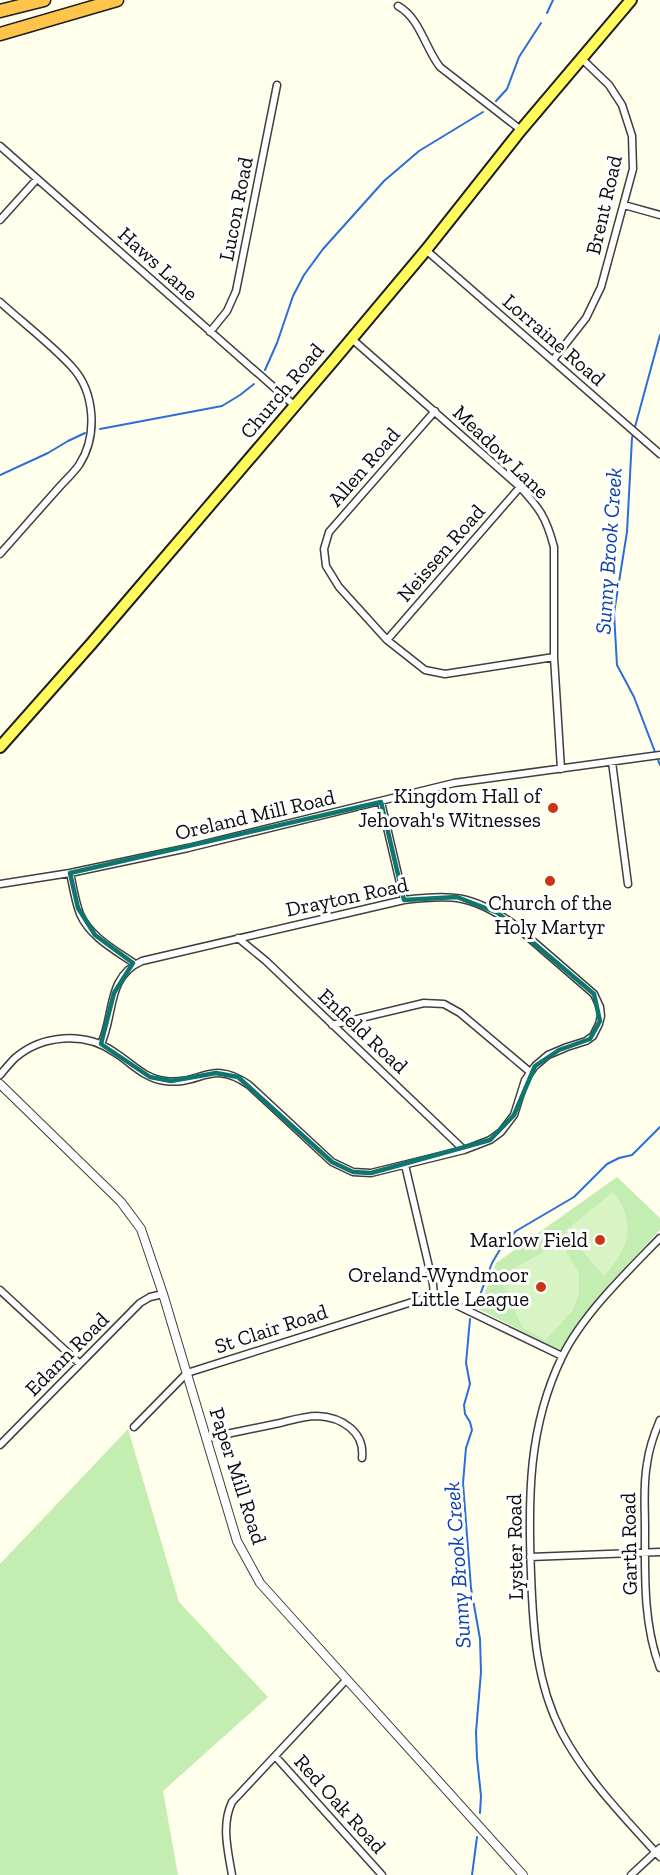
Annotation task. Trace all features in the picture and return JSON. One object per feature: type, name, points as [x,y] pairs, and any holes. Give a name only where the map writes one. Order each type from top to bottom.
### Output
[{"type":"highway","points":[[0,11],[44,0]]},
{"type":"highway","points":[[0,34],[117,0]]},
{"type":"main road","name":"Church Road","points":[[0,747],[92,644],[352,339],[426,250],[521,129],[562,83],[623,0]]},
{"type":"main road","name":"Church Road","points":[[583,55],[631,0]]},
{"type":"street","points":[[398,6],[409,12],[440,67],[521,129]]},
{"type":"street","name":"Brent Road","points":[[553,360],[586,318],[601,287],[633,169],[632,136],[622,105],[609,84],[583,55]]},
{"type":"street","name":"Lucon Road","points":[[210,332],[227,310],[236,291],[277,86]]},
{"type":"street","name":"Haws Lane","points":[[0,146],[295,406]]},
{"type":"street","points":[[0,220],[37,179]]},
{"type":"street","points":[[624,205],[660,215]]},
{"type":"street","name":"Lorraine Road","points":[[426,250],[660,454]]},
{"type":"street","points":[[0,303],[73,368],[89,398],[92,414],[88,446],[79,465],[0,554]]},
{"type":"street","name":"Meadow Lane","points":[[352,339],[520,487],[541,511],[554,547],[554,657],[561,769]]},
{"type":"street","name":"Allen Road","points":[[387,640],[339,587],[326,566],[324,549],[329,532],[435,411]]},
{"type":"street","name":"Neissen Road","points":[[387,640],[520,487]]},
{"type":"street","points":[[387,640],[425,670],[445,674],[554,657]]},
{"type":"street","name":"Oreland Mill Road","points":[[0,884],[70,873],[188,848],[454,783],[660,755]]},
{"type":"street","points":[[612,762],[628,884]]},
{"type":"street","points":[[381,802],[404,900]]},
{"type":"street","points":[[70,873],[78,908],[86,924],[103,942],[135,964],[124,975],[114,993],[106,1030],[100,1044]]},
{"type":"street","name":"Drayton Road","points":[[135,964],[153,957],[404,900],[457,897],[476,902],[512,922],[594,994],[601,1012],[599,1024],[590,1039],[548,1056],[530,1072]]},
{"type":"street","name":"Enfield Road","points":[[238,938],[266,961],[464,1150]]},
{"type":"street","points":[[0,1075],[21,1053],[47,1041],[74,1039],[100,1044],[150,1077],[166,1081],[216,1072],[228,1073],[249,1084],[332,1162],[353,1172],[364,1173],[464,1150],[490,1140],[505,1127],[517,1109],[523,1086],[530,1072],[460,1013],[444,1004],[424,1003],[332,1025]]},
{"type":"street","name":"Paper Mill Road","points":[[0,1084],[110,1190],[128,1210],[145,1238],[237,1541],[260,1583],[523,1875]]},
{"type":"street","points":[[405,1165],[434,1296],[562,1356]]},
{"type":"street","name":"Lyster Road","points":[[659,1853],[584,1769],[552,1711],[541,1676],[535,1645],[530,1557],[530,1486],[540,1418],[562,1356],[584,1323],[660,1238]]},
{"type":"street","points":[[0,1290],[80,1364]]},
{"type":"street","name":"Edann Road","points":[[0,1445],[141,1303],[150,1297],[163,1294]]},
{"type":"street","name":"St Clair Road","points":[[187,1373],[434,1296]]},
{"type":"street","points":[[134,1427],[187,1373]]},
{"type":"street","points":[[207,1438],[317,1416],[343,1423],[356,1432],[363,1446],[362,1458]]},
{"type":"street","name":"Garth Road","points":[[660,1420],[650,1448],[646,1471],[645,1552],[648,1625],[660,1668]]},
{"type":"street","points":[[530,1557],[660,1552]]},
{"type":"street","points":[[232,1875],[225,1825],[235,1797],[347,1679]]},
{"type":"street","name":"Red Oak Road","points":[[275,1756],[382,1875]]},
{"type":"street","points":[[631,1875],[659,1853]]},
{"type":"highlighted area","points":[[381,802],[404,900],[457,897],[498,913],[594,994],[600,1021],[590,1039],[559,1050],[535,1066],[514,1115],[490,1140],[371,1173],[353,1172],[332,1162],[238,1077],[216,1073],[171,1081],[150,1077],[101,1044],[114,993],[133,963],[95,935],[78,908],[70,873]]},
{"type":"green space","name":"Marlow Field","points":[[617,1177],[660,1218],[660,1230],[610,1283],[560,1351],[479,1309],[496,1263]]},
{"type":"green space","name":"Marlow Field","points":[[613,1192],[626,1215],[627,1236],[619,1256],[604,1276],[565,1231]]},
{"type":"green space","name":"Oreland-Wyndmoor Little League","points":[[561,1242],[579,1273],[579,1294],[573,1310],[546,1340],[523,1328],[501,1281],[502,1275]]},
{"type":"green space","points":[[128,1429],[179,1602],[268,1697],[163,1791],[178,1875],[0,1875],[0,1564]]},
{"type":"waterway","points":[[547,13],[553,0]]},
{"type":"waterway","points":[[496,101],[507,89],[519,57],[541,23]]},
{"type":"waterway","points":[[265,370],[293,296],[304,275],[323,249],[384,181],[419,151],[483,112]]},
{"type":"waterway","name":"Sunny Brook Creek","points":[[660,335],[632,438],[627,532],[614,613],[617,665],[634,697],[660,765]]},
{"type":"waterway","points":[[100,429],[222,406],[254,384]]},
{"type":"waterway","points":[[0,475],[85,433]]},
{"type":"waterway","name":"Sunny Brook Creek","points":[[477,1303],[492,1263],[502,1246],[516,1231],[574,1197],[607,1164],[632,1155],[660,1127]]},
{"type":"waterway","name":"Sunny Brook Creek","points":[[470,1319],[466,1363],[470,1384],[464,1405],[472,1430],[466,1448],[463,1483],[471,1588],[480,1639],[481,1672],[476,1732],[481,1796],[480,1813]]},
{"type":"waterway","name":"Sunny Brook Creek","points":[[472,1875],[477,1837]]},
{"type":"place","name":"Kingdom Hall of Jehovah's Witnesses","points":[[553,808]]},
{"type":"place","name":"Church of the Holy Martyr","points":[[550,881]]},
{"type":"place","name":"Marlow Field","points":[[600,1240]]},
{"type":"place","name":"Oreland-Wyndmoor Little League","points":[[541,1287]]}]
